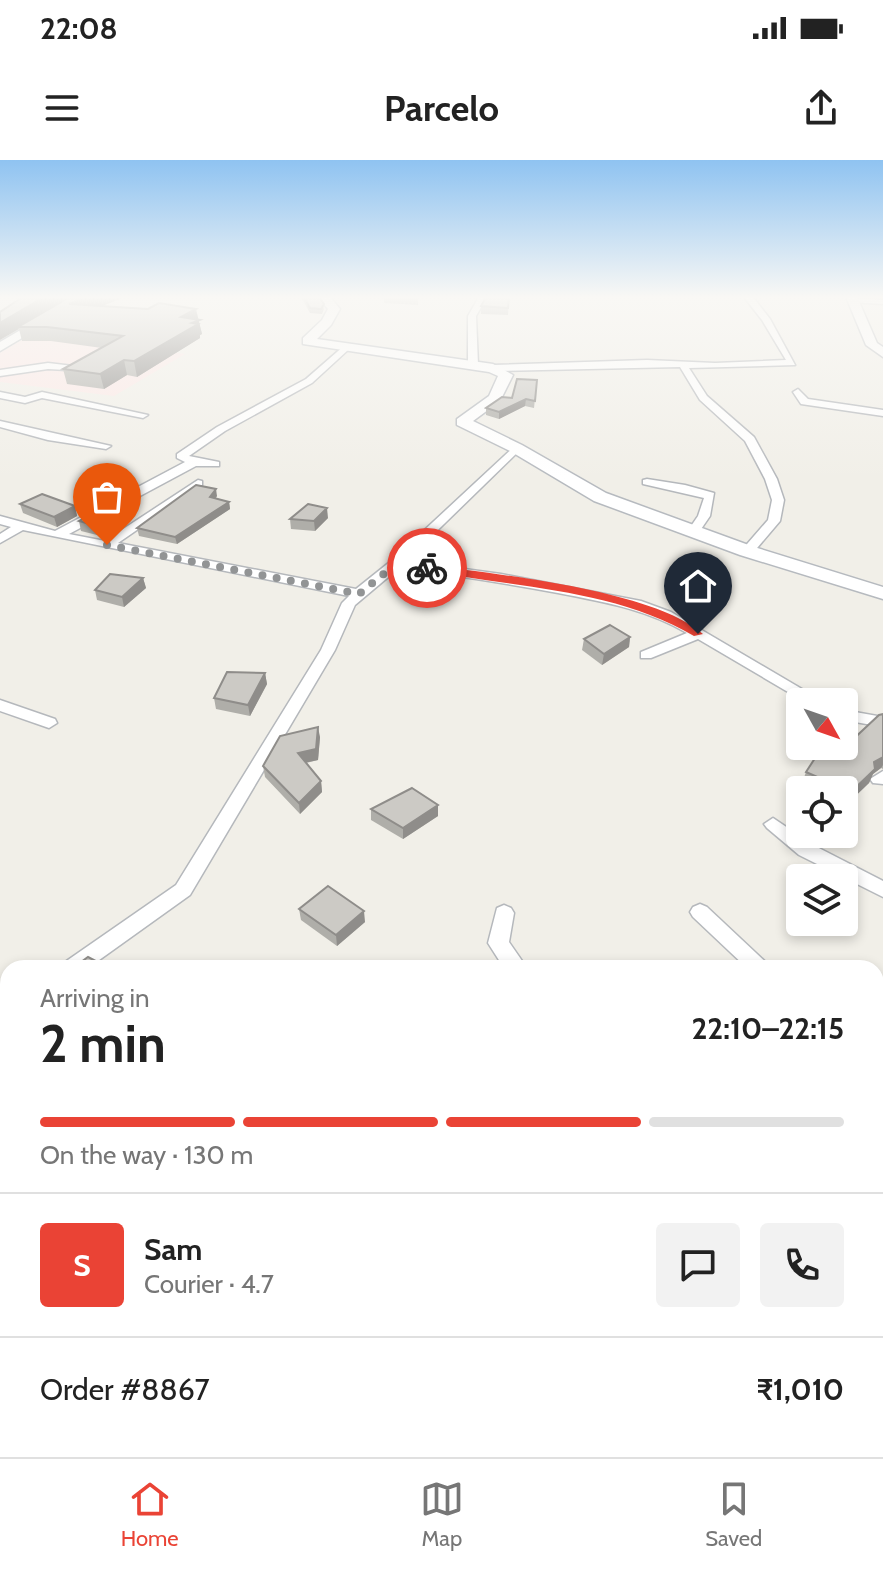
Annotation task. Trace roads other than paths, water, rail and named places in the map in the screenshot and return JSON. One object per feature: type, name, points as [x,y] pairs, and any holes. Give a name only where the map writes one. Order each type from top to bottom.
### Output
[{"type":"main road","points":[[417,358],[493,368],[506,375],[495,398],[462,422],[516,448],[588,491],[747,551],[883,593]]},
{"type":"street","points":[[215,464],[194,462],[181,456],[221,429],[309,381],[335,358]]},
{"type":"street","points":[[473,358],[473,365]]},
{"type":"street","points":[[493,368],[647,363],[792,363],[789,358]]},
{"type":"street","points":[[683,365],[703,398],[750,439],[771,479],[778,500],[774,521],[747,551]]},
{"type":"street","points":[[0,373],[48,366],[85,368]]},
{"type":"street","points":[[0,384],[88,398]]},
{"type":"street","points":[[798,392],[805,402],[883,413]]},
{"type":"street","points":[[0,395],[25,400],[42,395],[143,415]]},
{"type":"street","points":[[0,424],[48,437],[106,446]]},
{"type":"street","points":[[83,960],[183,890],[328,650],[349,603],[396,564],[516,448]]},
{"type":"street","points":[[57,535],[194,462]]},
{"type":"street","points":[[647,482],[710,496],[704,516],[693,532]]},
{"type":"street","points":[[107,545],[198,483]]},
{"type":"street","points":[[0,520],[57,535],[359,594]]},
{"type":"street","points":[[0,539],[21,526]]},
{"type":"street","points":[[396,564],[501,578],[636,604],[666,615],[792,688]]},
{"type":"street","points":[[646,655],[698,634]]},
{"type":"street","points":[[0,705],[49,723]]},
{"type":"street","points":[[858,718],[883,722]]},
{"type":"street","points":[[773,824],[806,850],[883,890]]},
{"type":"street","points":[[700,912],[752,960]]},
{"type":"street","points":[[504,913],[498,943],[510,960]]}]
